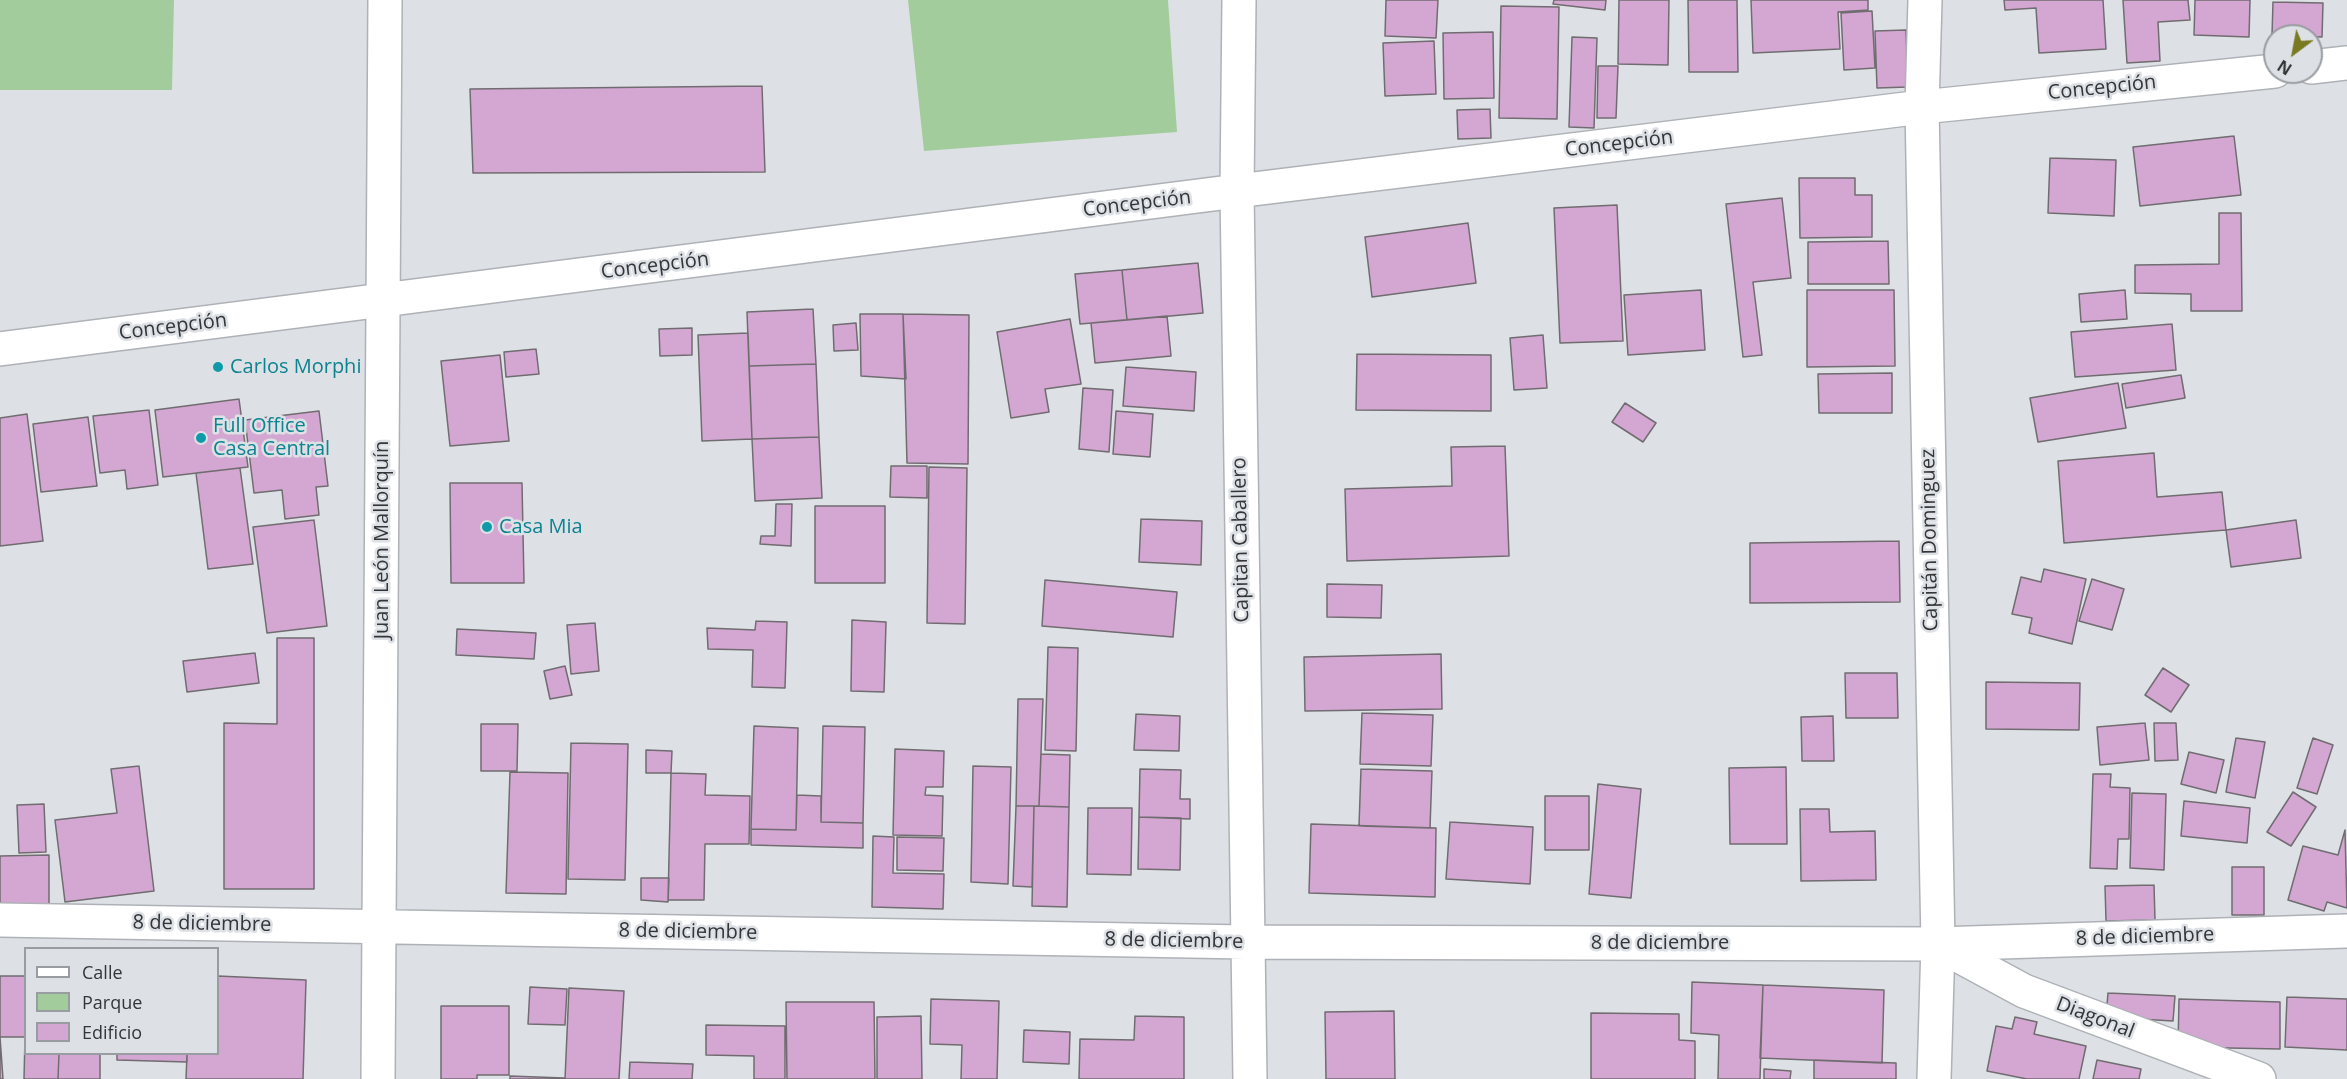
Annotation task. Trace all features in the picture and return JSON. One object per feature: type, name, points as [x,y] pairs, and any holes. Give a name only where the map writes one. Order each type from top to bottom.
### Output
[{"type":"street","name":"Juan León Mallorquín","points":[[378,1079],[385,0]]},
{"type":"street","name":"Capitan Caballero","points":[[1239,0],[1237,190],[1246,942],[1250,1079]]},
{"type":"street","name":"Capitán Dominguez","points":[[1925,0],[1922,107],[1938,944],[1934,1079]]},
{"type":"street","points":[[2323,66],[2347,63]]},
{"type":"street","name":"Concepción","points":[[0,349],[1237,190],[1922,107],[2263,72]]},
{"type":"street","name":"8 de diciembre","points":[[0,920],[1246,942],[1938,944],[2347,931]]},
{"type":"street","name":"Diagonal","points":[[1938,944],[2024,991],[2259,1079]]},
{"type":"green space","points":[[0,0],[174,0],[172,90],[0,90]]},
{"type":"green space","points":[[908,0],[1168,0],[1177,132],[924,151]]},
{"type":"building","points":[[1386,0],[1438,0],[1436,38],[1385,36]]},
{"type":"building","points":[[1554,0],[1606,0],[1605,10],[1553,4]]},
{"type":"building","points":[[1619,0],[1669,0],[1668,65],[1618,64]]},
{"type":"building","points":[[1688,0],[1737,0],[1738,72],[1689,72]]},
{"type":"building","points":[[1751,0],[1868,0],[1868,10],[1838,12],[1840,49],[1753,53]]},
{"type":"building","points":[[2004,0],[2103,0],[2106,49],[2039,53],[2036,8],[2005,10]]},
{"type":"building","points":[[2123,0],[2188,0],[2190,20],[2158,22],[2160,61],[2127,63]]},
{"type":"building","points":[[2195,0],[2250,0],[2249,37],[2194,35]]},
{"type":"building","points":[[2273,2],[2323,3],[2322,24],[2272,24]]},
{"type":"building","points":[[1501,6],[1559,7],[1557,119],[1499,118]]},
{"type":"building","points":[[1872,11],[1875,68],[1844,70],[1841,13]]},
{"type":"building","points":[[1906,30],[1908,87],[1877,88],[1875,31]]},
{"type":"building","points":[[1493,32],[1494,98],[1444,99],[1443,33]]},
{"type":"building","points":[[1572,37],[1597,38],[1594,128],[1569,127]]},
{"type":"building","points":[[1434,41],[1436,94],[1385,96],[1383,43]]},
{"type":"building","points":[[1598,66],[1618,66],[1616,118],[1597,118]]},
{"type":"building","points":[[762,86],[765,172],[473,173],[470,89]]},
{"type":"building","points":[[1490,109],[1491,138],[1458,139],[1457,110]]},
{"type":"building","points":[[2234,136],[2241,195],[2140,206],[2133,147]]},
{"type":"building","points":[[2050,158],[2116,160],[2114,216],[2048,213]]},
{"type":"building","points":[[1799,178],[1855,178],[1855,195],[1872,195],[1872,237],[1800,238]]},
{"type":"building","points":[[1782,198],[1791,278],[1753,282],[1762,355],[1743,357],[1726,204]]},
{"type":"building","points":[[1617,205],[1623,341],[1560,343],[1554,208]]},
{"type":"building","points":[[2219,213],[2241,213],[2242,311],[2191,311],[2191,294],[2135,293],[2135,265],[2219,264]]},
{"type":"building","points":[[1468,223],[1476,283],[1372,297],[1365,237]]},
{"type":"building","points":[[1888,241],[1889,284],[1808,284],[1808,242]]},
{"type":"building","points":[[1198,263],[1203,313],[1127,320],[1122,270]]},
{"type":"building","points":[[1122,270],[1127,320],[1080,324],[1075,274]]},
{"type":"building","points":[[1701,290],[1705,350],[1628,355],[1624,295]]},
{"type":"building","points":[[1807,290],[1894,290],[1895,366],[1807,367]]},
{"type":"building","points":[[2125,290],[2127,319],[2081,322],[2079,294]]},
{"type":"building","points":[[813,309],[816,364],[749,366],[747,312]]},
{"type":"building","points":[[860,314],[903,314],[906,379],[861,376]]},
{"type":"building","points":[[903,314],[969,315],[968,464],[907,463]]},
{"type":"building","points":[[1167,316],[1171,356],[1095,363],[1091,323]]},
{"type":"building","points":[[1070,319],[1081,384],[1045,389],[1049,412],[1011,418],[997,332]]},
{"type":"building","points":[[856,323],[858,350],[834,351],[833,325]]},
{"type":"building","points":[[2172,324],[2176,370],[2075,377],[2071,332]]},
{"type":"building","points":[[692,328],[692,355],[660,356],[659,329]]},
{"type":"building","points":[[748,333],[752,439],[702,441],[698,335]]},
{"type":"building","points":[[1543,335],[1547,388],[1514,390],[1510,338]]},
{"type":"building","points":[[536,349],[539,374],[506,377],[504,352]]},
{"type":"building","points":[[1357,354],[1491,355],[1491,411],[1356,410]]},
{"type":"building","points":[[500,355],[509,441],[450,446],[441,361]]},
{"type":"building","points":[[816,364],[819,437],[752,439],[749,366]]},
{"type":"building","points":[[1126,367],[1196,372],[1194,411],[1123,406]]},
{"type":"building","points":[[1892,373],[1892,413],[1819,413],[1818,374]]},
{"type":"building","points":[[2181,375],[2185,398],[2126,408],[2122,384]]},
{"type":"building","points":[[2118,383],[2126,428],[2038,442],[2030,398]]},
{"type":"building","points":[[1083,388],[1113,390],[1109,452],[1079,449]]},
{"type":"building","name":"Full Office Casa Central","points":[[239,399],[248,467],[163,477],[155,410]]},
{"type":"building","points":[[1625,403],[1656,423],[1643,442],[1612,422]]},
{"type":"building","points":[[149,410],[158,485],[127,489],[125,470],[100,473],[93,416]]},
{"type":"building","points":[[319,411],[328,486],[316,487],[319,515],[285,519],[282,490],[254,493],[245,420]]},
{"type":"building","points":[[1116,411],[1153,414],[1150,457],[1113,454]]},
{"type":"building","points":[[27,414],[43,541],[0,546],[0,418]]},
{"type":"building","points":[[88,417],[97,486],[41,492],[33,424]]},
{"type":"building","points":[[819,437],[822,498],[755,501],[752,439]]},
{"type":"building","points":[[1505,446],[1509,556],[1347,561],[1345,489],[1452,486],[1451,447]]},
{"type":"building","points":[[2154,453],[2157,497],[2222,492],[2226,530],[2064,543],[2058,461]]},
{"type":"building","points":[[891,466],[927,466],[927,498],[890,497]]},
{"type":"building","points":[[929,467],[967,468],[965,624],[927,623]]},
{"type":"building","points":[[240,468],[253,564],[208,569],[196,473]]},
{"type":"building","name":"Casa Mia","points":[[450,483],[522,483],[524,583],[451,583]]},
{"type":"building","points":[[776,504],[792,504],[791,546],[760,544],[761,536],[775,536]]},
{"type":"building","points":[[815,506],[885,506],[885,583],[815,583]]},
{"type":"building","points":[[1141,519],[1202,521],[1201,565],[1139,562]]},
{"type":"building","points":[[314,520],[327,626],[267,633],[253,527]]},
{"type":"building","points":[[2296,520],[2301,558],[2231,567],[2226,530]]},
{"type":"building","points":[[1899,541],[1900,602],[1750,603],[1750,543]]},
{"type":"building","points":[[2044,569],[2086,579],[2072,644],[2029,633],[2032,618],[2012,614],[2021,577],[2041,582]]},
{"type":"building","points":[[2092,579],[2124,589],[2112,630],[2079,621]]},
{"type":"building","points":[[1045,580],[1177,592],[1173,637],[1042,626]]},
{"type":"building","points":[[1327,584],[1382,585],[1381,618],[1327,617]]},
{"type":"building","points":[[852,620],[886,622],[884,692],[851,691]]},
{"type":"building","points":[[756,621],[787,622],[785,688],[752,687],[753,650],[708,649],[707,628],[755,630]]},
{"type":"building","points":[[595,623],[599,671],[571,674],[567,625]]},
{"type":"building","points":[[457,629],[536,633],[534,659],[456,655]]},
{"type":"building","points":[[277,638],[314,638],[314,889],[224,889],[224,723],[277,724]]},
{"type":"building","points":[[1048,647],[1078,648],[1076,751],[1045,750]]},
{"type":"building","points":[[255,653],[259,683],[187,692],[183,661]]},
{"type":"building","points":[[1441,654],[1442,709],[1305,711],[1304,657]]},
{"type":"building","points":[[565,666],[572,695],[550,699],[544,671]]},
{"type":"building","points":[[2163,668],[2189,685],[2171,712],[2145,695]]},
{"type":"building","points":[[1845,673],[1897,673],[1898,718],[1846,718]]},
{"type":"building","points":[[1986,682],[2080,683],[2079,730],[1986,729]]},
{"type":"building","points":[[1018,699],[1043,699],[1039,806],[1016,806]]},
{"type":"building","points":[[1362,713],[1433,715],[1431,766],[1360,764]]},
{"type":"building","points":[[1136,714],[1180,716],[1179,751],[1134,750]]},
{"type":"building","points":[[1833,716],[1834,761],[1802,761],[1801,717]]},
{"type":"building","points":[[2145,723],[2149,760],[2100,765],[2097,727]]},
{"type":"building","points":[[2154,723],[2176,723],[2178,760],[2155,761]]},
{"type":"building","points":[[481,724],[518,724],[517,771],[481,771]]},
{"type":"building","points":[[754,726],[798,728],[796,830],[751,829]]},
{"type":"building","points":[[823,726],[865,727],[863,823],[821,822]]},
{"type":"building","points":[[2236,738],[2265,742],[2255,798],[2226,792]]},
{"type":"building","points":[[2313,738],[2333,745],[2317,794],[2297,788]]},
{"type":"building","points":[[571,743],[628,744],[625,880],[568,879]]},
{"type":"building","points":[[895,749],[944,751],[943,787],[926,787],[925,795],[943,796],[942,836],[893,835]]},
{"type":"building","points":[[646,750],[672,751],[671,773],[646,773]]},
{"type":"building","points":[[2189,752],[2224,760],[2216,793],[2181,784]]},
{"type":"building","points":[[1041,754],[1070,755],[1069,807],[1039,806]]},
{"type":"building","points":[[139,766],[154,891],[65,902],[55,820],[117,813],[111,769]]},
{"type":"building","points":[[973,766],[1011,767],[1008,884],[971,882]]},
{"type":"building","points":[[1786,767],[1787,844],[1730,844],[1729,768]]},
{"type":"building","points":[[1140,769],[1181,770],[1180,799],[1190,799],[1190,819],[1139,817]]},
{"type":"building","points":[[1361,769],[1432,771],[1430,828],[1359,826]]},
{"type":"building","points":[[510,772],[568,773],[566,894],[506,893]]},
{"type":"building","points":[[671,773],[706,774],[705,795],[750,796],[749,844],[705,844],[704,900],[668,900]]},
{"type":"building","points":[[2093,774],[2111,774],[2110,787],[2130,788],[2129,839],[2118,839],[2117,869],[2090,868]]},
{"type":"building","points":[[1598,784],[1641,789],[1631,898],[1589,894]]},
{"type":"building","points":[[2293,792],[2316,807],[2291,846],[2267,832]]},
{"type":"building","points":[[2132,793],[2166,794],[2164,870],[2130,868]]},
{"type":"building","points":[[797,795],[821,796],[821,822],[863,823],[863,848],[751,845],[751,829],[796,830]]},
{"type":"building","points":[[1545,796],[1589,796],[1589,850],[1545,850]]},
{"type":"building","points":[[2184,801],[2250,808],[2247,843],[2181,836]]},
{"type":"building","points":[[44,804],[46,852],[19,853],[17,805]]},
{"type":"building","points":[[1016,806],[1034,806],[1032,887],[1013,886]]},
{"type":"building","points":[[1034,806],[1069,807],[1067,907],[1032,906]]},
{"type":"building","points":[[1088,808],[1132,808],[1131,875],[1087,874]]},
{"type":"building","points":[[1800,809],[1829,809],[1830,832],[1875,831],[1876,880],[1801,881]]},
{"type":"building","points":[[1139,817],[1181,818],[1180,870],[1138,869]]},
{"type":"building","points":[[1450,822],[1533,827],[1530,884],[1446,879]]},
{"type":"building","points":[[1311,824],[1436,828],[1435,897],[1309,893]]},
{"type":"building","points":[[2345,830],[2347,908],[2327,902],[2324,911],[2288,900],[2303,846],[2338,855]]},
{"type":"building","points":[[873,836],[894,837],[893,873],[944,874],[943,909],[872,907]]},
{"type":"building","points":[[897,837],[944,838],[943,871],[897,870]]},
{"type":"building","points":[[49,855],[49,908],[0,909],[0,856]]},
{"type":"building","points":[[2232,867],[2264,867],[2264,915],[2232,915]]},
{"type":"building","points":[[641,878],[669,878],[668,902],[641,900]]},
{"type":"building","points":[[2154,885],[2155,920],[2106,921],[2105,886]]},
{"type":"building","points":[[0,976],[24,976],[24,1037],[0,1037]]},
{"type":"building","points":[[219,976],[306,980],[303,1079],[186,1079],[187,1055],[219,1055]]},
{"type":"building","points":[[1692,982],[1763,985],[1760,1079],[1718,1079],[1719,1035],[1691,1033]]},
{"type":"building","points":[[1763,985],[1884,990],[1882,1063],[1760,1058]]},
{"type":"building","points":[[530,987],[567,989],[565,1025],[528,1024]]},
{"type":"building","points":[[569,988],[624,991],[619,1079],[565,1079]]},
{"type":"building","points":[[2108,993],[2175,996],[2173,1021],[2106,1017]]},
{"type":"building","points":[[2287,997],[2347,999],[2347,1050],[2285,1047]]},
{"type":"building","points":[[931,999],[999,1001],[997,1079],[961,1079],[962,1045],[930,1044]]},
{"type":"building","points":[[2179,999],[2280,1002],[2280,1049],[2178,1047]]},
{"type":"building","points":[[786,1002],[874,1002],[875,1079],[787,1079]]},
{"type":"building","points":[[441,1006],[509,1006],[509,1075],[477,1075],[477,1079],[441,1079]]},
{"type":"building","points":[[1394,1011],[1395,1079],[1326,1079],[1325,1012]]},
{"type":"building","points":[[1591,1013],[1679,1014],[1679,1040],[1695,1041],[1695,1079],[1591,1079]]},
{"type":"building","points":[[921,1016],[922,1079],[877,1079],[877,1017]]},
{"type":"building","points":[[1135,1016],[1184,1017],[1184,1079],[1079,1079],[1080,1039],[1134,1040]]},
{"type":"building","points":[[2015,1017],[2037,1022],[2034,1034],[2086,1046],[2079,1079],[2027,1079],[1987,1071],[1996,1026],[2012,1029]]},
{"type":"building","points":[[706,1025],[785,1026],[785,1079],[754,1079],[754,1056],[706,1055]]},
{"type":"building","points":[[1024,1030],[1070,1032],[1069,1064],[1023,1062]]},
{"type":"building","points":[[0,1037],[3,1079],[0,1079]]},
{"type":"building","points":[[25,1055],[59,1055],[58,1079],[24,1079]]},
{"type":"building","points":[[59,1055],[100,1055],[100,1079],[58,1079]]},
{"type":"building","points":[[117,1055],[187,1055],[187,1062],[117,1060]]},
{"type":"building","points":[[1814,1060],[1896,1063],[1896,1079],[1814,1079]]},
{"type":"building","points":[[2097,1060],[2141,1069],[2139,1079],[2093,1079]]},
{"type":"building","points":[[630,1062],[693,1064],[692,1079],[629,1079]]},
{"type":"building","points":[[1764,1069],[1791,1071],[1790,1079],[1764,1079]]},
{"type":"building","points":[[510,1076],[564,1078],[564,1079],[510,1079]]},
{"type":"place","name":"Carlos Morphi","points":[[218,367]]},
{"type":"place","name":"Full Office Casa Central","points":[[201,438]]},
{"type":"place","name":"Casa Mia","points":[[487,527]]}]
